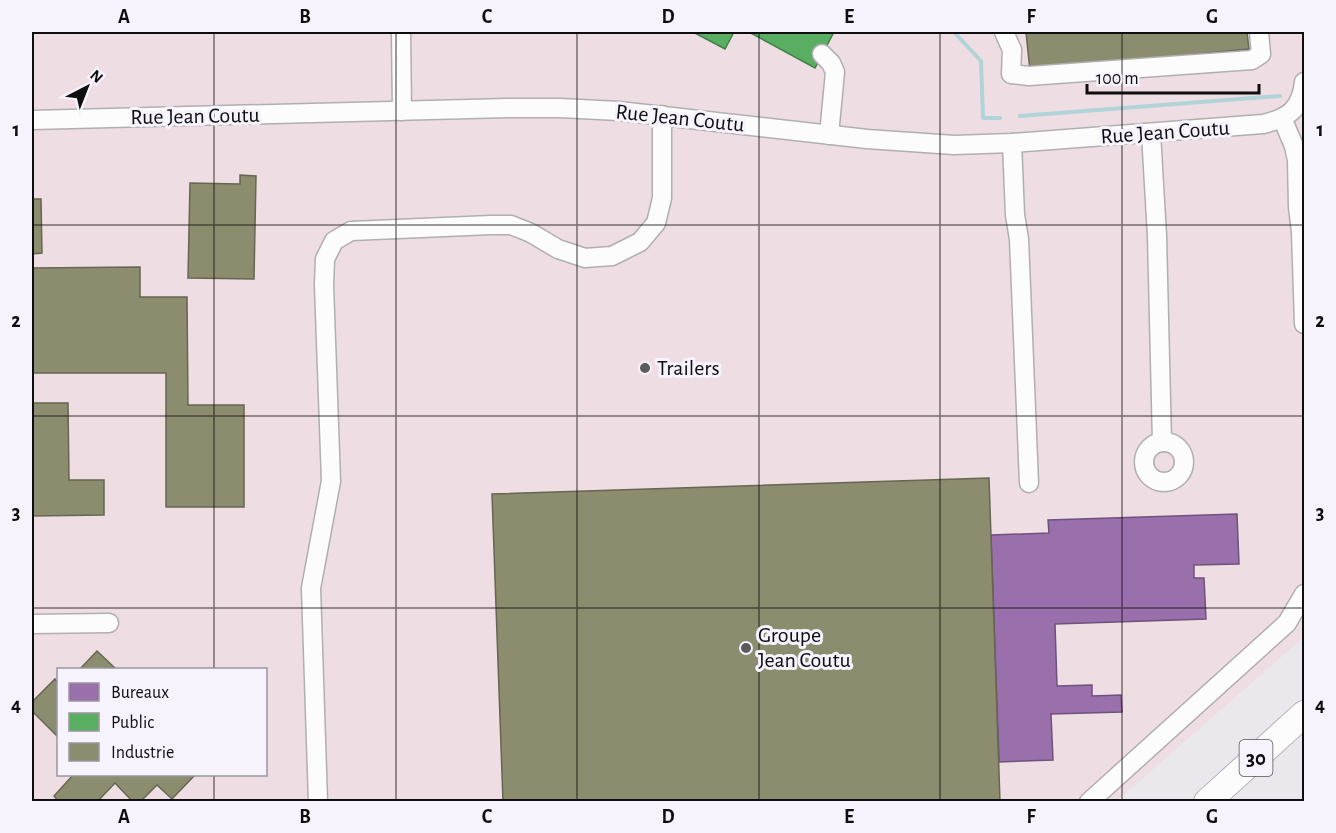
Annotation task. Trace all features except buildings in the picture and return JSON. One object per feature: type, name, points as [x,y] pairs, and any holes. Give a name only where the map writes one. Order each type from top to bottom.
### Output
[{"type":"highway","name":"30","points":[[1207,801],[1305,714]]},
{"type":"street","points":[[401,32],[402,111]]},
{"type":"street","points":[[1004,32],[1012,50],[1011,74],[1029,76],[1252,60],[1261,54],[1259,32]]},
{"type":"street","points":[[822,54],[831,63],[835,72],[829,135]]},
{"type":"street","points":[[1305,82],[1299,104],[1282,118],[1294,146],[1297,160],[1305,324]]},
{"type":"street","name":"Rue Jean Coutu","points":[[32,120],[560,108],[662,115],[922,144],[967,145],[1256,125],[1282,118]]},
{"type":"street","points":[[318,801],[311,588],[331,481],[324,285],[325,259],[334,241],[351,231],[511,225],[531,233],[558,249],[585,258],[612,256],[640,242],[656,223],[662,198],[662,115]]},
{"type":"street","points":[[1151,133],[1157,236],[1162,442]]},
{"type":"street","points":[[1012,143],[1029,483]]},
{"type":"street","points":[[1089,801],[1287,623],[1305,594]]},
{"type":"street","points":[[32,624],[109,623]]},
{"type":"shaded area","points":[[32,32],[1304,32],[1304,637],[1117,801],[32,801]]},
{"type":"waterway","points":[[954,32],[981,61],[983,118],[1000,118]]},
{"type":"waterway","points":[[1020,116],[1280,96]]},
{"type":"place","name":"Trailers","points":[[645,368]]},
{"type":"place","name":"Groupe Jean Coutu","points":[[746,648]]}]
